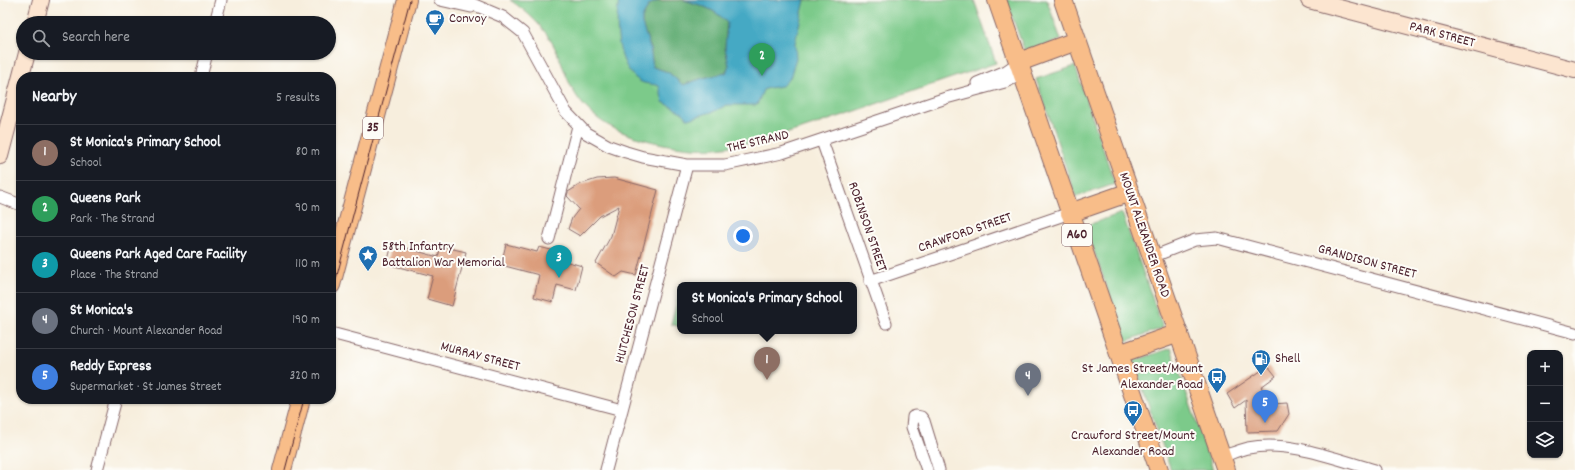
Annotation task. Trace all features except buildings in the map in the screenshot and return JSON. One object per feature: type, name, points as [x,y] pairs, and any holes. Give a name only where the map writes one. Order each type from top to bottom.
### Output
[{"type":"main road","name":"35","points":[[336,266],[407,0]]},
{"type":"main road","name":"A60","points":[[997,0],[1159,470]]},
{"type":"main road","name":"MOUNT ALEXANDER ROAD","points":[[1063,0],[1224,463]]},
{"type":"main road","points":[[1021,68],[1078,46]]},
{"type":"main road","points":[[1070,213],[1130,192]]},
{"type":"main road","points":[[1119,354],[1179,332]]},
{"type":"main road","points":[[282,470],[300,404]]},
{"type":"street","points":[[37,16],[41,0]]},
{"type":"street","points":[[217,16],[222,0]]},
{"type":"street","name":"THE STRAND","points":[[440,0],[483,10],[503,17],[523,33],[558,100],[566,112],[578,126],[596,140],[609,146],[643,157],[687,165],[710,166],[740,162],[822,141],[946,98],[1005,82],[1021,68]]},
{"type":"street","name":"THE STRAND","points":[[463,0],[483,10]]},
{"type":"street","name":"PARK STREET","points":[[1316,1],[1575,70]]},
{"type":"street","points":[[22,72],[25,60]]},
{"type":"street","points":[[202,72],[205,60]]},
{"type":"street","points":[[0,156],[16,95]]},
{"type":"street","points":[[548,239],[578,126]]},
{"type":"street","name":"ROBINSON STREET","points":[[822,141],[886,323]]},
{"type":"street","name":"HUTCHESON STREET","points":[[606,470],[687,165]]},
{"type":"street","points":[[0,197],[16,203]]},
{"type":"street","points":[[0,204],[16,205]]},
{"type":"street","name":"CRAWFORD STREET","points":[[870,281],[1070,213]]},
{"type":"street","name":"GRANDISON STREET","points":[[1152,257],[1196,240],[1216,238],[1575,333]]},
{"type":"street","name":"MURRAY STREET","points":[[336,335],[622,410]]},
{"type":"street","points":[[97,470],[115,404]]},
{"type":"street","points":[[927,470],[912,427],[913,418],[916,416],[921,417],[924,421],[939,470]]},
{"type":"street","points":[[1224,463],[1246,448],[1258,446],[1292,448],[1375,470]]},
{"type":"green space","points":[[510,0],[974,0],[996,63],[850,113],[767,139],[716,148],[687,148],[653,142],[621,132],[607,125],[596,117],[580,101],[570,85],[555,48],[541,27],[530,15]]},
{"type":"green space","points":[[684,0],[713,11],[727,23],[725,48],[729,65],[726,73],[703,78],[683,85],[668,72],[653,67],[650,47],[642,24],[642,18],[649,5],[656,1]]},
{"type":"green space","points":[[1006,0],[1047,0],[1061,40],[1025,52]]},
{"type":"green space","points":[[1075,66],[1115,184],[1076,197],[1036,79]]},
{"type":"green space","points":[[1122,213],[1163,328],[1126,341],[1085,226]]},
{"type":"green space","points":[[677,301],[677,326],[671,324]]},
{"type":"green space","points":[[1171,348],[1213,470],[1171,470],[1133,361]]},
{"type":"water","points":[[619,0],[659,0],[649,5],[642,18],[642,24],[650,47],[653,67],[668,72],[683,85],[703,78],[726,73],[729,65],[725,48],[727,23],[713,11],[684,0],[805,0],[795,43],[796,58],[790,78],[782,86],[763,90],[757,105],[727,105],[715,111],[688,119],[683,113],[663,102],[659,86],[640,82],[625,64],[621,54],[617,31]]},
{"type":"tram line","points":[[336,279],[410,0]]},
{"type":"tram line","points":[[285,470],[303,404]]},
{"type":"place","name":"Convoy","points":[[435,36]]},
{"type":"place","name":"Queens Park","points":[[762,76]]},
{"type":"place","name":"58th Infantry Battalion War Memorial","points":[[368,272]]},
{"type":"place","name":"Queens Park Aged Care Facility","points":[[559,278]]},
{"type":"place","name":"Shell","points":[[1261,376]]},
{"type":"place","name":"St Monica's Primary School","points":[[767,380]]},
{"type":"place","name":"St James Street/Mount Alexander Road","points":[[1217,394]]},
{"type":"place","name":"St Monica's","points":[[1028,396]]},
{"type":"place","name":"Reddy Express","points":[[1265,423]]},
{"type":"place","name":"Crawford Street/Mount Alexander Road","points":[[1133,427]]}]
